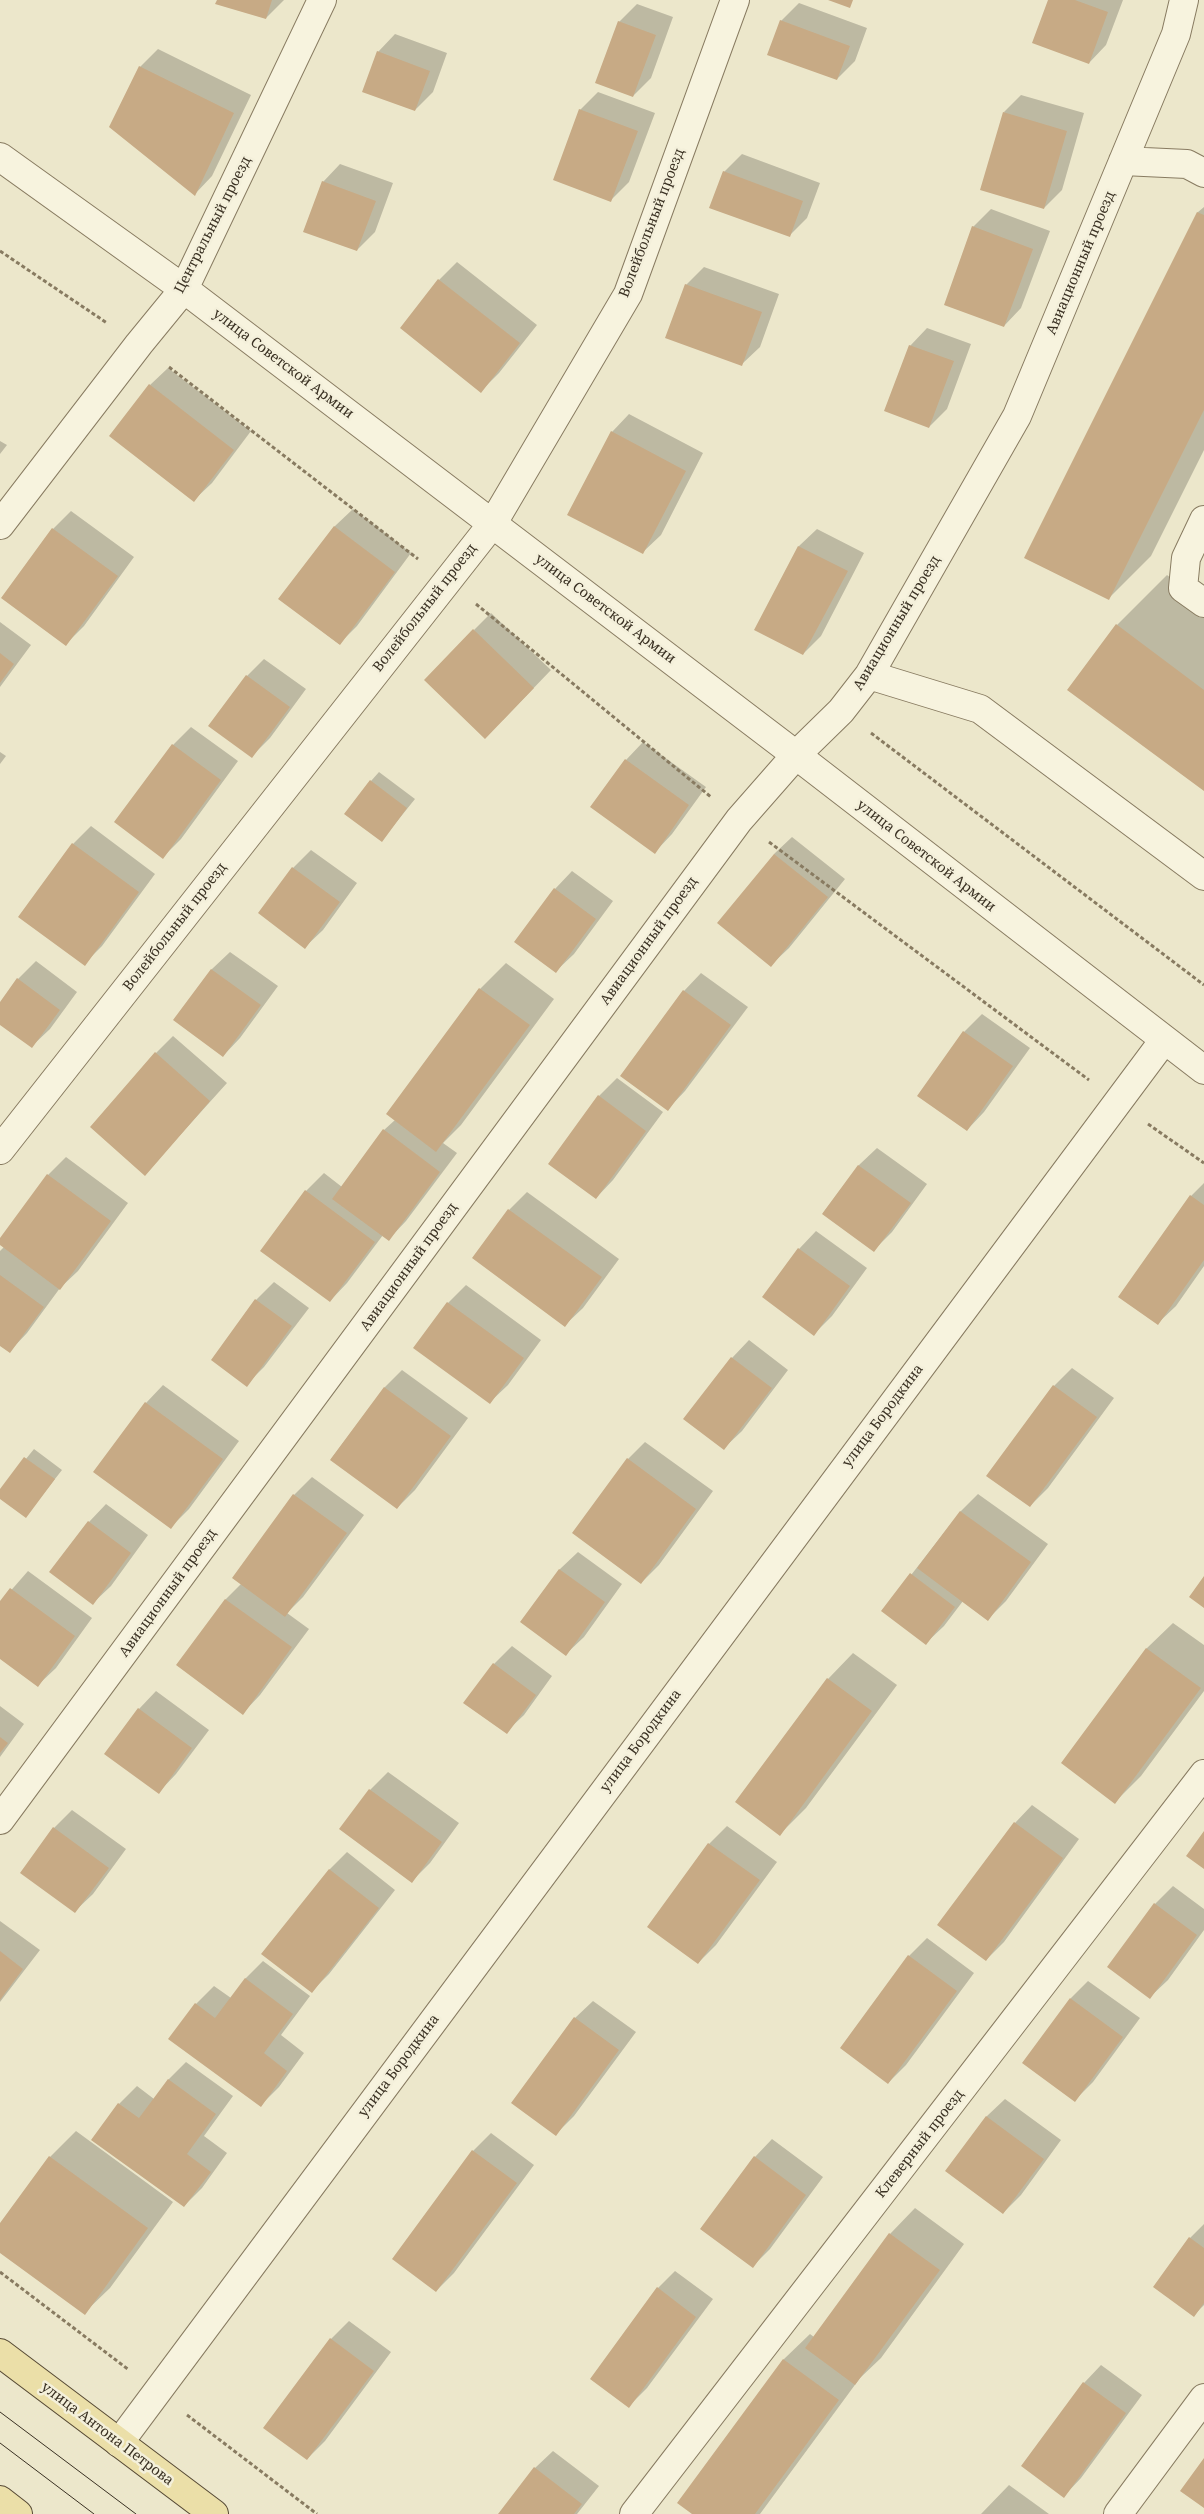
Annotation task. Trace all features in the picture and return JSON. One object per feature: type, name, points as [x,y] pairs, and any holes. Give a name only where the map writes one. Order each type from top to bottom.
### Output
[{"type":"main road","name":"улица Антона Петрова","points":[[0,2353],[214,2514]]},
{"type":"main road","points":[[0,2500],[18,2514]]},
{"type":"street","name":"Центральный проезд","points":[[0,525],[139,344],[184,289],[322,0]]},
{"type":"street","name":"Волейбольный проезд","points":[[0,1150],[446,580],[493,523],[628,294],[735,0]]},
{"type":"street","name":"Авиационный проезд","points":[[0,1820],[739,820],[796,755],[841,711],[869,675],[1017,416],[1176,34],[1184,0]]},
{"type":"street","name":"улица Советской Армии","points":[[0,157],[184,289],[493,523],[1204,1070]]},
{"type":"street","points":[[1123,161],[1187,164],[1204,173]]},
{"type":"street","points":[[1204,520],[1186,558],[1183,588],[1204,603]]},
{"type":"street","points":[[869,675],[980,710],[1204,876]]},
{"type":"street","name":"улица Бородкина","points":[[119,2443],[1164,1040]]},
{"type":"street","name":"Клеверный проезд","points":[[634,2514],[1204,1774]]},
{"type":"street","points":[[1118,2514],[1204,2398]]},
{"type":"path","points":[[0,251],[139,344],[446,580],[739,820],[1117,1101],[1204,1163]]},
{"type":"path","points":[[841,711],[1204,985]]},
{"type":"building","points":[[217,0],[272,0],[266,19],[215,4]]},
{"type":"building","points":[[828,0],[853,0],[850,8]]},
{"type":"building","points":[[1048,0],[1075,0],[1108,12],[1089,64],[1032,43]]},
{"type":"building","points":[[780,20],[850,46],[837,80],[767,55]]},
{"type":"building","points":[[618,21],[656,35],[633,97],[595,83]]},
{"type":"building","points":[[377,51],[430,71],[415,111],[362,92]]},
{"type":"building","points":[[139,66],[234,113],[195,196],[109,127]]},
{"type":"building","points":[[579,109],[638,131],[611,202],[553,180]]},
{"type":"building","points":[[1003,112],[1067,131],[1044,209],[980,190]]},
{"type":"building","points":[[723,171],[803,201],[790,237],[709,208]]},
{"type":"building","points":[[322,181],[376,201],[357,251],[303,232]]},
{"type":"building","points":[[1197,212],[1204,215],[1204,410],[1109,600],[1024,558]]},
{"type":"building","points":[[972,226],[1033,249],[1004,327],[944,305]]},
{"type":"building","points":[[438,279],[520,343],[481,393],[400,328]]},
{"type":"building","points":[[685,284],[762,312],[742,366],[665,338]]},
{"type":"building","points":[[909,345],[954,361],[929,428],[884,411]]},
{"type":"building","points":[[149,384],[234,450],[194,502],[109,436]]},
{"type":"building","points":[[611,431],[686,471],[643,554],[567,515]]},
{"type":"building","points":[[334,526],[395,572],[340,645],[278,599]]},
{"type":"building","points":[[52,528],[118,576],[66,646],[1,598]]},
{"type":"building","points":[[798,546],[848,571],[803,655],[754,630]]},
{"type":"building","points":[[1116,624],[1204,690],[1204,791],[1067,690]]},
{"type":"building","points":[[473,629],[534,688],[485,739],[424,680]]},
{"type":"building","points":[[0,653],[14,664],[0,683]]},
{"type":"building","points":[[246,675],[290,707],[252,758],[208,726]]},
{"type":"building","points":[[172,744],[221,780],[163,859],[114,822]]},
{"type":"building","points":[[625,759],[689,805],[655,854],[590,807]]},
{"type":"building","points":[[370,780],[407,808],[382,842],[344,814]]},
{"type":"building","points":[[72,843],[139,892],[85,966],[18,917]]},
{"type":"building","points":[[774,854],[828,897],[771,967],[717,923]]},
{"type":"building","points":[[292,867],[340,902],[305,949],[258,913]]},
{"type":"building","points":[[554,888],[596,919],[556,973],[514,942]]},
{"type":"building","points":[[211,969],[261,1005],[223,1057],[173,1020]]},
{"type":"building","points":[[17,978],[60,1010],[32,1048],[0,1025],[0,1002]]},
{"type":"building","points":[[479,988],[530,1025],[436,1152],[386,1114]]},
{"type":"building","points":[[683,990],[731,1025],[668,1111],[620,1076]]},
{"type":"building","points":[[963,1031],[1013,1066],[967,1131],[917,1096]]},
{"type":"building","points":[[155,1052],[210,1101],[145,1176],[90,1127]]},
{"type":"building","points":[[598,1095],[646,1131],[596,1199],[548,1164]]},
{"type":"building","points":[[383,1129],[440,1172],[389,1241],[332,1199]]},
{"type":"building","points":[[858,1165],[911,1203],[874,1252],[822,1214]]},
{"type":"building","points":[[47,1174],[111,1221],[60,1290],[0,1245],[0,1238]]},
{"type":"building","points":[[305,1190],[375,1242],[330,1302],[260,1251]]},
{"type":"building","points":[[1190,1195],[1204,1205],[1204,1260],[1158,1325],[1118,1297]]},
{"type":"building","points":[[508,1209],[602,1277],[565,1327],[472,1258]]},
{"type":"building","points":[[798,1248],[850,1286],[814,1336],[762,1297]]},
{"type":"building","points":[[0,1275],[44,1307],[10,1353],[0,1346]]},
{"type":"building","points":[[255,1299],[292,1326],[247,1387],[211,1360]]},
{"type":"building","points":[[447,1302],[524,1358],[490,1404],[413,1348]]},
{"type":"building","points":[[731,1357],[772,1388],[724,1450],[683,1419]]},
{"type":"building","points":[[1053,1385],[1097,1417],[1030,1507],[986,1476]]},
{"type":"building","points":[[384,1387],[451,1436],[397,1509],[330,1460]]},
{"type":"building","points":[[145,1402],[223,1459],[171,1529],[93,1472]]},
{"type":"building","points":[[24,1457],[55,1479],[26,1518],[0,1499],[0,1489]]},
{"type":"building","points":[[627,1458],[696,1509],[641,1584],[572,1533]]},
{"type":"building","points":[[293,1494],[347,1533],[285,1617],[232,1578]]},
{"type":"building","points":[[960,1511],[1031,1562],[988,1621],[917,1568]]},
{"type":"building","points":[[88,1521],[131,1553],[93,1605],[49,1572]]},
{"type":"building","points":[[559,1569],[605,1602],[566,1656],[520,1622]]},
{"type":"building","points":[[910,1573],[955,1607],[926,1645],[881,1611]]},
{"type":"building","points":[[1204,1576],[1204,1608],[1189,1597]]},
{"type":"building","points":[[10,1588],[75,1636],[38,1687],[0,1659],[0,1601]]},
{"type":"building","points":[[225,1599],[292,1647],[243,1715],[176,1665]]},
{"type":"building","points":[[1146,1648],[1201,1688],[1115,1804],[1061,1763]]},
{"type":"building","points":[[493,1663],[536,1695],[507,1734],[463,1703]]},
{"type":"building","points":[[827,1678],[872,1711],[780,1836],[735,1802]]},
{"type":"building","points":[[138,1708],[192,1748],[159,1794],[104,1754]]},
{"type":"building","points":[[0,1737],[8,1743],[0,1753]]},
{"type":"building","points":[[369,1789],[442,1842],[412,1883],[339,1829]]},
{"type":"building","points":[[1014,1822],[1063,1858],[986,1961],[937,1925]]},
{"type":"building","points":[[53,1827],[109,1868],[75,1913],[20,1873]]},
{"type":"building","points":[[1204,1831],[1204,1869],[1186,1856]]},
{"type":"building","points":[[708,1843],[760,1880],[698,1964],[647,1927]]},
{"type":"building","points":[[329,1869],[379,1908],[312,1993],[261,1954]]},
{"type":"building","points":[[1154,1903],[1197,1935],[1150,1999],[1107,1967]]},
{"type":"building","points":[[0,1951],[23,1969],[0,2000]]},
{"type":"building","points":[[908,1955],[957,1991],[888,2084],[840,2048]]},
{"type":"building","points":[[245,1978],[293,2014],[264,2053],[287,2071],[261,2107],[168,2039],[195,2003],[215,2018]]},
{"type":"building","points":[[1070,1998],[1123,2037],[1075,2102],[1022,2063]]},
{"type":"building","points":[[574,2017],[619,2050],[556,2136],[511,2103]]},
{"type":"building","points":[[168,2079],[216,2114],[187,2154],[211,2172],[184,2207],[91,2140],[118,2103],[139,2118]]},
{"type":"building","points":[[986,2116],[1044,2159],[1003,2214],[945,2171]]},
{"type":"building","points":[[472,2150],[517,2183],[436,2292],[392,2259]]},
{"type":"building","points":[[49,2156],[148,2228],[85,2315],[0,2253],[0,2223]]},
{"type":"building","points":[[754,2156],[806,2195],[753,2268],[700,2229]]},
{"type":"building","points":[[889,2233],[940,2270],[855,2385],[805,2348]]},
{"type":"building","points":[[1189,2237],[1204,2248],[1204,2303],[1194,2317],[1153,2287]]},
{"type":"building","points":[[657,2287],[696,2317],[629,2408],[590,2379]]},
{"type":"building","points":[[330,2338],[374,2371],[307,2460],[263,2428]]},
{"type":"building","points":[[783,2359],[839,2400],[755,2514],[692,2514],[677,2503]]},
{"type":"building","points":[[1083,2382],[1126,2413],[1064,2498],[1021,2466]]},
{"type":"building","points":[[1204,2458],[1204,2508],[1180,2491]]},
{"type":"building","points":[[534,2467],[582,2504],[574,2514],[498,2514]]},
{"type":"tram line","points":[[0,2412],[136,2514]]},
{"type":"tram line","points":[[0,2443],[94,2514]]}]
